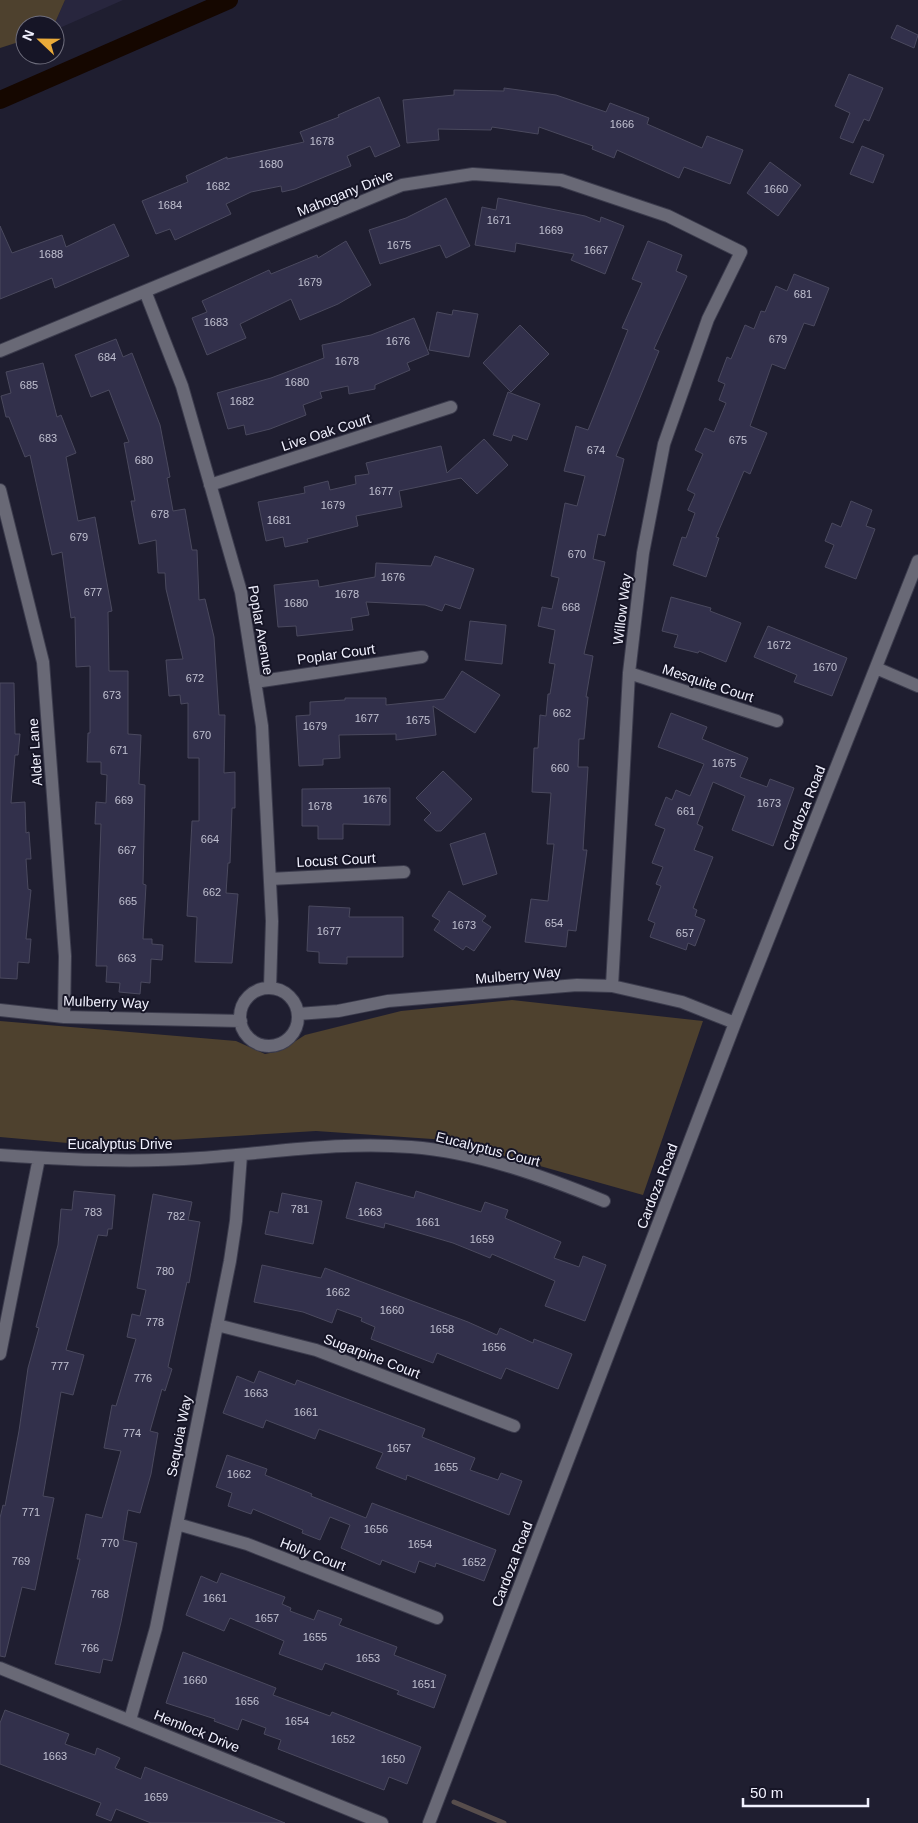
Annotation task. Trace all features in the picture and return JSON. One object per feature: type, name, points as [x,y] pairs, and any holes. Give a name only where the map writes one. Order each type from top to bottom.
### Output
[{"type":"street","name":"Mahogany Drive","points":[[0,351],[402,185],[473,174],[561,180],[668,216],[741,252]]},
{"type":"street","name":"Willow Way","points":[[612,986],[629,673],[643,554],[664,444],[708,319],[741,252]]},
{"type":"street","name":"Poplar Avenue","points":[[145,291],[182,386],[241,592],[262,726],[272,921],[270,988]]},
{"type":"street","name":"Live Oak Court","points":[[210,485],[451,407]]},
{"type":"street","name":"Alder Lane","points":[[0,490],[43,662],[66,956],[64,1016]]},
{"type":"street","name":"Cardoza Road","points":[[429,1823],[735,1023],[918,561]]},
{"type":"street","name":"Poplar Court","points":[[255,682],[422,657]]},
{"type":"street","points":[[876,668],[918,686]]},
{"type":"street","name":"Mesquite Court","points":[[629,673],[777,721]]},
{"type":"street","name":"Locust Court","points":[[270,879],[404,872]]},
{"type":"street","name":"Mulberry Way","points":[[298,1014],[338,1011],[388,1001],[576,985],[612,986],[682,1002],[735,1023]]},
{"type":"street","points":[[270,988],[282,991],[294,1001],[298,1014],[294,1034],[283,1043],[267,1047],[253,1042],[244,1031],[241,1021],[245,1002],[260,990],[270,988]]},
{"type":"street","name":"Mulberry Way","points":[[0,1010],[64,1016],[241,1021]]},
{"type":"street","name":"Eucalyptus Court","points":[[241,1155],[333,1145],[373,1144],[413,1147],[453,1153],[506,1166],[604,1201]]},
{"type":"street","name":"Eucalyptus Drive","points":[[0,1155],[76,1160],[199,1158],[241,1155]]},
{"type":"street","name":"Sequoia Way","points":[[130,1720],[147,1666],[217,1325],[236,1221],[241,1155]]},
{"type":"street","points":[[0,1354],[40,1158]]},
{"type":"street","name":"Sugarpine Court","points":[[217,1325],[316,1350],[514,1426]]},
{"type":"street","name":"Holly Court","points":[[177,1524],[247,1544],[437,1618]]},
{"type":"street","name":"Hemlock Drive","points":[[0,1668],[382,1823]]},
{"type":"shaded area","points":[[0,0],[65,0],[58,15],[15,15],[15,43],[0,48]]},
{"type":"shaded area","points":[[65,0],[123,0],[65,26],[65,15],[58,15]]},
{"type":"shaded area","points":[[512,1000],[703,1021],[643,1195],[447,1140],[316,1131],[90,1145],[0,1137],[0,1021],[236,1041],[265,1054],[280,1051],[305,1035],[401,1011]]},
{"type":"building","points":[[897,25],[918,35],[914,48],[891,38]]},
{"type":"building","points":[[849,74],[883,88],[869,121],[864,119],[853,143],[840,138],[850,113],[835,106]]},
{"type":"building","points":[[504,88],[556,95],[606,112],[610,103],[649,118],[647,124],[702,148],[707,136],[743,150],[730,184],[684,167],[679,178],[617,150],[614,158],[592,149],[593,146],[539,127],[538,134],[492,127],[491,130],[438,129],[439,140],[407,143],[403,100],[454,95],[454,90],[504,91]]},
{"type":"building","points":[[379,97],[400,146],[375,157],[370,146],[347,156],[351,166],[295,189],[282,192],[281,186],[251,192],[226,204],[231,214],[175,240],[170,229],[156,234],[142,201],[188,182],[186,176],[227,157],[227,159],[304,142],[300,132],[339,117],[338,115]]},
{"type":"building","points":[[862,146],[884,155],[873,183],[850,174]]},
{"type":"building","points":[[770,162],[801,185],[778,216],[747,193]]},
{"type":"building","points":[[446,198],[470,246],[446,258],[440,245],[380,264],[369,230],[406,218]]},
{"type":"building","points":[[498,198],[585,216],[600,222],[601,217],[624,226],[605,274],[571,260],[574,254],[516,243],[515,252],[475,245],[482,207],[496,210]]},
{"type":"building","points":[[114,224],[129,256],[55,288],[52,278],[0,299],[0,226],[12,253],[62,235],[66,247]]},
{"type":"building","points":[[346,241],[371,285],[338,304],[300,320],[291,299],[240,324],[246,338],[207,355],[192,318],[207,312],[202,301],[269,270],[271,274],[317,255],[318,258]]},
{"type":"building","points":[[648,241],[682,255],[676,271],[687,276],[654,349],[659,351],[616,456],[624,459],[605,536],[598,534],[593,559],[605,562],[584,654],[593,656],[586,697],[588,697],[584,739],[579,739],[578,767],[588,767],[583,850],[587,850],[576,931],[568,930],[566,947],[525,942],[531,899],[548,901],[554,844],[547,844],[551,793],[532,792],[534,748],[538,748],[540,715],[546,716],[548,694],[550,694],[555,664],[549,663],[555,630],[538,626],[542,607],[552,609],[559,578],[551,576],[565,503],[577,506],[585,476],[564,471],[576,426],[588,430],[628,330],[622,328],[642,283],[632,279]]},
{"type":"building","points":[[794,274],[829,288],[814,326],[804,323],[785,369],[772,364],[750,426],[767,433],[750,474],[744,471],[716,537],[719,538],[706,577],[673,565],[682,537],[686,538],[695,513],[688,510],[695,494],[687,490],[703,454],[695,450],[705,428],[714,432],[726,403],[719,400],[725,384],[718,381],[727,357],[731,359],[745,325],[754,329],[761,311],[765,312],[776,286],[787,291]]},
{"type":"building","points":[[453,310],[478,314],[469,357],[429,350],[437,312],[452,315]]},
{"type":"building","points":[[414,318],[429,354],[407,363],[410,370],[375,385],[375,389],[349,394],[348,386],[320,392],[322,398],[303,405],[306,415],[270,429],[246,435],[244,425],[228,429],[217,393],[271,378],[324,358],[322,345],[371,335]]},
{"type":"building","points":[[520,325],[549,354],[511,392],[483,363]]},
{"type":"building","points":[[116,339],[123,357],[132,353],[160,425],[170,477],[167,478],[173,511],[185,509],[192,550],[197,550],[199,600],[205,599],[214,637],[219,715],[225,715],[224,773],[235,772],[235,808],[232,808],[230,863],[228,863],[226,893],[238,894],[232,963],[195,962],[197,917],[187,916],[192,821],[199,821],[199,758],[188,758],[188,703],[181,704],[180,695],[169,696],[166,660],[183,659],[166,589],[165,573],[158,573],[156,540],[139,544],[131,501],[135,501],[124,443],[129,442],[109,390],[91,397],[75,355]]},
{"type":"building","points":[[43,363],[57,417],[61,415],[76,453],[66,457],[78,521],[95,517],[112,611],[108,612],[109,671],[128,671],[128,734],[141,735],[139,784],[145,785],[143,884],[146,885],[143,939],[152,939],[152,944],[163,945],[162,960],[151,959],[150,983],[141,982],[140,994],[119,992],[120,983],[106,982],[107,966],[96,966],[101,824],[95,824],[96,802],[106,803],[107,775],[101,774],[101,762],[87,762],[88,733],[90,733],[90,666],[76,667],[75,617],[71,618],[62,552],[52,555],[30,455],[25,457],[9,417],[6,417],[1,396],[11,393],[6,372]]},
{"type":"building","points":[[508,392],[540,404],[527,440],[513,435],[511,441],[493,435]]},
{"type":"building","points":[[484,439],[508,465],[477,494],[461,478],[399,491],[402,507],[356,516],[358,526],[307,539],[308,542],[285,547],[283,537],[266,541],[258,502],[305,493],[304,487],[328,481],[330,490],[356,484],[355,476],[369,474],[366,463],[441,446],[447,473]]},
{"type":"building","points":[[851,501],[872,510],[866,526],[875,529],[856,579],[825,567],[834,545],[825,541],[832,523],[841,527]]},
{"type":"building","points":[[435,556],[474,569],[460,609],[445,604],[442,611],[425,605],[366,602],[369,615],[351,618],[353,630],[297,636],[296,626],[278,627],[274,585],[318,580],[319,587],[375,577],[376,563],[431,566]]},
{"type":"building","points":[[671,597],[711,608],[710,611],[741,623],[726,662],[699,651],[698,653],[674,647],[678,635],[662,631]]},
{"type":"building","points":[[470,621],[506,625],[502,664],[465,660]]},
{"type":"building","points":[[768,626],[847,658],[832,696],[794,682],[797,675],[754,657]]},
{"type":"building","points":[[462,671],[500,695],[475,733],[433,706],[436,735],[396,740],[396,734],[339,735],[340,758],[323,759],[323,765],[299,766],[296,716],[310,715],[310,702],[345,700],[345,698],[386,698],[386,705],[444,699]]},
{"type":"building","points":[[0,683],[14,683],[15,734],[20,734],[18,755],[15,755],[11,803],[25,802],[26,833],[29,832],[31,859],[26,859],[28,889],[31,890],[26,939],[31,939],[29,963],[18,962],[17,979],[0,978]]},
{"type":"building","points":[[671,713],[707,727],[702,739],[748,758],[740,777],[767,787],[770,779],[794,788],[773,846],[732,830],[745,796],[713,782],[697,824],[703,827],[694,850],[713,857],[693,908],[697,910],[695,916],[705,920],[695,946],[688,943],[686,950],[650,937],[655,923],[648,920],[661,886],[656,884],[663,867],[652,863],[665,829],[655,825],[666,797],[672,800],[676,790],[690,796],[704,764],[658,747]]},
{"type":"building","points":[[443,771],[472,799],[441,831],[436,831],[424,820],[431,813],[416,798]]},
{"type":"building","points":[[390,788],[390,825],[343,824],[343,839],[318,839],[318,826],[302,826],[302,789]]},
{"type":"building","points":[[485,833],[497,874],[463,885],[450,844]]},
{"type":"building","points":[[449,891],[486,916],[482,921],[491,927],[474,951],[466,946],[463,950],[434,930],[440,921],[432,916]]},
{"type":"building","points":[[309,906],[350,908],[349,917],[403,917],[403,957],[347,957],[347,964],[319,963],[319,952],[307,951]]},
{"type":"building","points":[[356,1182],[414,1198],[416,1191],[481,1212],[485,1202],[508,1210],[505,1218],[561,1242],[554,1258],[579,1267],[583,1256],[606,1265],[585,1321],[545,1306],[555,1281],[492,1254],[490,1258],[453,1243],[385,1223],[384,1228],[346,1218]]},
{"type":"building","points":[[74,1191],[115,1195],[112,1229],[108,1229],[107,1236],[98,1235],[66,1350],[84,1355],[73,1395],[61,1392],[43,1496],[54,1498],[35,1590],[22,1587],[5,1657],[0,1656],[0,1518],[3,1505],[5,1506],[19,1431],[28,1368],[39,1328],[36,1327],[58,1245],[61,1209],[72,1210]]},
{"type":"building","points":[[282,1193],[322,1201],[313,1244],[265,1234],[270,1211],[278,1213]]},
{"type":"building","points":[[153,1194],[192,1202],[188,1220],[200,1222],[189,1283],[187,1282],[168,1367],[172,1369],[165,1391],[162,1389],[150,1431],[158,1433],[151,1474],[140,1513],[128,1510],[123,1540],[137,1543],[121,1622],[112,1661],[103,1659],[100,1673],[55,1664],[80,1559],[77,1559],[86,1514],[102,1518],[121,1451],[104,1448],[112,1405],[116,1406],[136,1339],[127,1337],[132,1314],[140,1316],[146,1290],[137,1288]]},
{"type":"building","points":[[262,1265],[321,1278],[325,1268],[468,1322],[497,1335],[500,1328],[533,1343],[534,1339],[572,1354],[558,1389],[506,1368],[501,1379],[437,1353],[433,1363],[371,1339],[375,1327],[361,1321],[362,1318],[337,1309],[332,1323],[303,1312],[254,1302]]},
{"type":"building","points":[[259,1371],[295,1385],[297,1380],[425,1429],[422,1437],[475,1458],[470,1470],[498,1480],[501,1473],[522,1481],[509,1515],[407,1475],[406,1480],[376,1468],[383,1453],[319,1429],[315,1439],[266,1420],[263,1428],[223,1413],[237,1376],[254,1383]]},
{"type":"building","points":[[227,1455],[267,1469],[265,1475],[366,1518],[372,1503],[496,1550],[484,1581],[436,1563],[435,1567],[419,1561],[415,1573],[382,1560],[380,1565],[341,1548],[350,1525],[330,1517],[320,1540],[302,1533],[303,1530],[253,1509],[251,1514],[228,1506],[232,1493],[216,1487]]},
{"type":"building","points":[[221,1573],[285,1597],[282,1604],[291,1608],[290,1611],[314,1620],[318,1610],[342,1619],[339,1625],[397,1647],[394,1655],[446,1675],[434,1708],[397,1694],[399,1691],[325,1663],[322,1670],[279,1654],[284,1641],[230,1618],[224,1631],[186,1615],[201,1576],[217,1583]]},
{"type":"building","points":[[183,1652],[276,1688],[273,1695],[330,1716],[332,1712],[421,1747],[407,1784],[389,1777],[384,1790],[278,1749],[281,1740],[264,1734],[266,1728],[242,1719],[238,1730],[214,1721],[215,1719],[166,1703]]},
{"type":"building","points":[[5,1710],[69,1734],[65,1744],[95,1755],[97,1748],[120,1758],[115,1768],[141,1779],[145,1767],[285,1823],[151,1823],[116,1809],[111,1821],[96,1815],[101,1803],[0,1764],[0,1723]]},
{"type":"waterway","points":[[0,100],[229,0]]},
{"type":"waterway","points":[[454,1802],[504,1823]]}]
